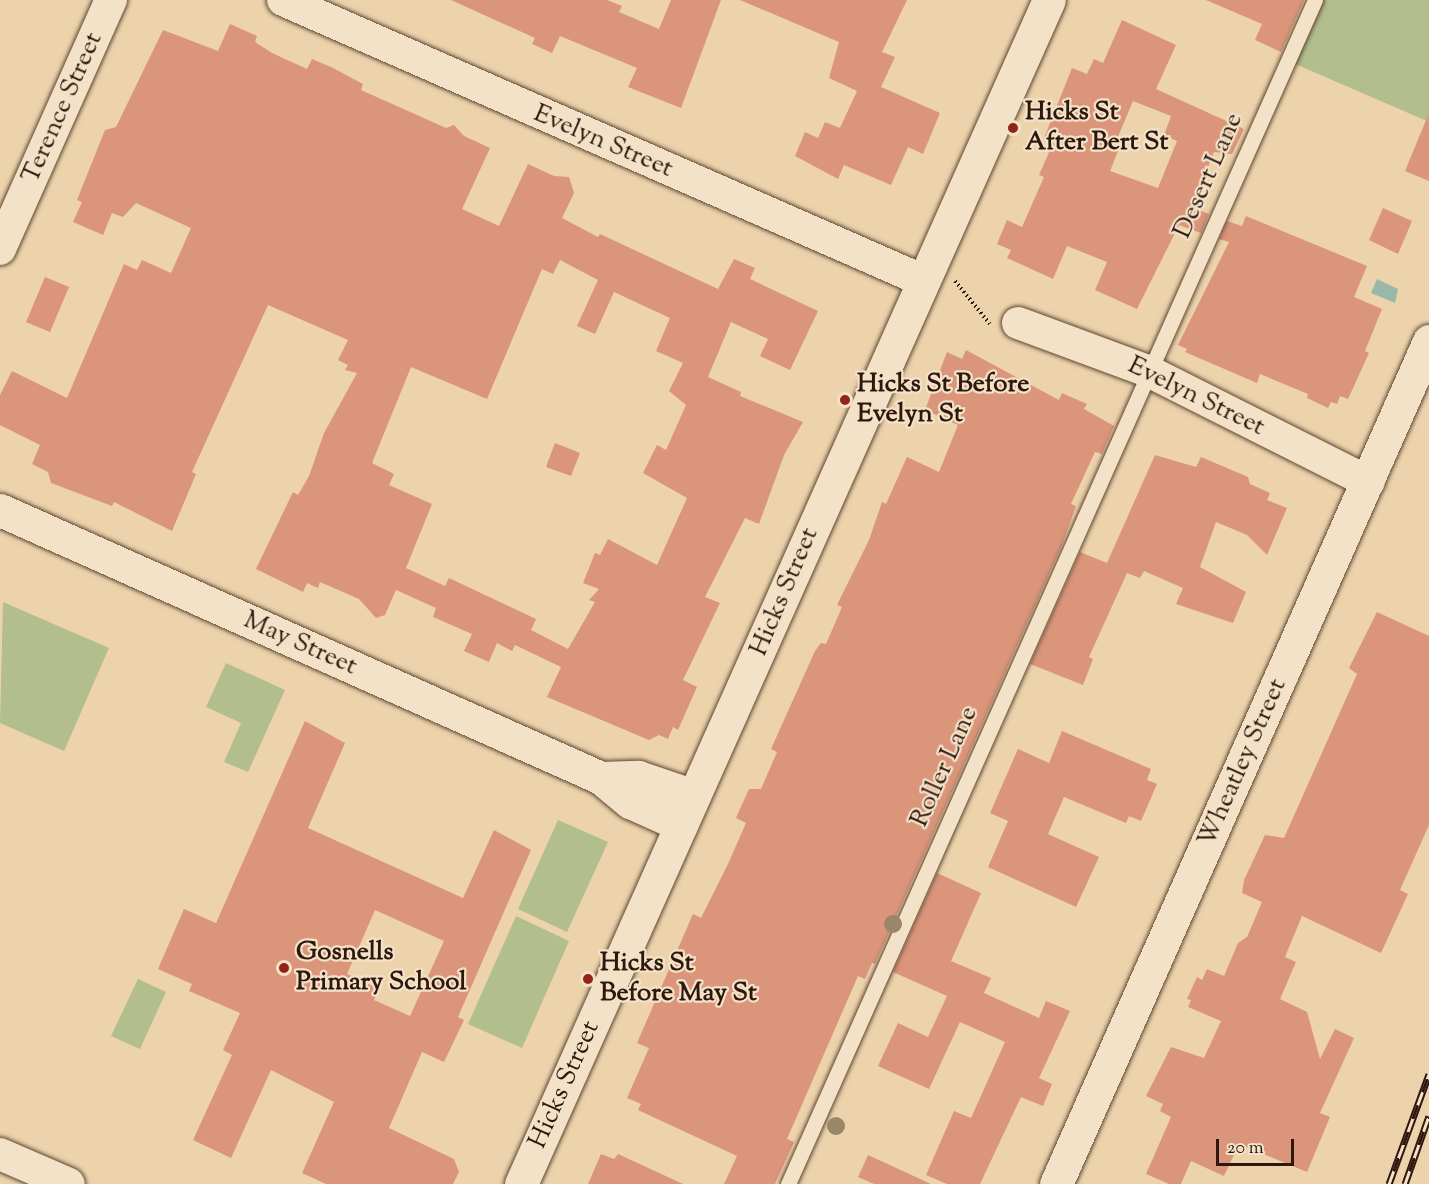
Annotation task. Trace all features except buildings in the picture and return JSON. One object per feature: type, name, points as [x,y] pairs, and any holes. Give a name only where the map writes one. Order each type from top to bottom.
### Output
[{"type":"street","name":"Terence Street","points":[[0,249],[111,0]]},
{"type":"street","name":"Evelyn Street","points":[[283,0],[937,277]]},
{"type":"street","name":"Hicks Street","points":[[521,1184],[688,811],[937,277],[1049,0]]},
{"type":"street","name":"Evelyn Street","points":[[1018,323],[1148,371],[1369,482]]},
{"type":"street","name":"Wheatley Street","points":[[1056,1184],[1369,482],[1429,341]]},
{"type":"street","name":"May Street","points":[[0,510],[601,778],[630,802],[688,811]]},
{"type":"street","points":[[0,1154],[69,1184]]},
{"type":"lane","name":"Desert Lane","points":[[1148,371],[1315,0]]},
{"type":"lane","name":"Roller Lane","points":[[788,1184],[1148,371]]},
{"type":"path","points":[[937,277],[993,327],[1018,323]]},
{"type":"green space","points":[[1322,0],[1429,0],[1429,122],[1293,63]]},
{"type":"green space","points":[[3,602],[109,648],[64,751],[0,723]]},
{"type":"green space","points":[[226,663],[285,690],[248,772],[224,762],[241,723],[206,707]]},
{"type":"green space","points":[[558,820],[608,842],[567,932],[518,909]]},
{"type":"green space","points":[[516,916],[569,941],[522,1048],[468,1024]]},
{"type":"green space","points":[[138,979],[166,992],[140,1049],[111,1036]]},
{"type":"shaded area","points":[[1377,279],[1398,289],[1395,303],[1371,293]]},
{"type":"railway","points":[[1389,1184],[1429,1074]]},
{"type":"railway","points":[[1405,1184],[1429,1116]]},
{"type":"place","name":"Hicks St After Bert St","points":[[1013,128]]},
{"type":"place","name":"Hicks St Before Evelyn St","points":[[845,400]]},
{"type":"place","name":"Gosnells Primary School","points":[[284,968]]},
{"type":"place","name":"Hicks St Before May St","points":[[588,979]]}]
